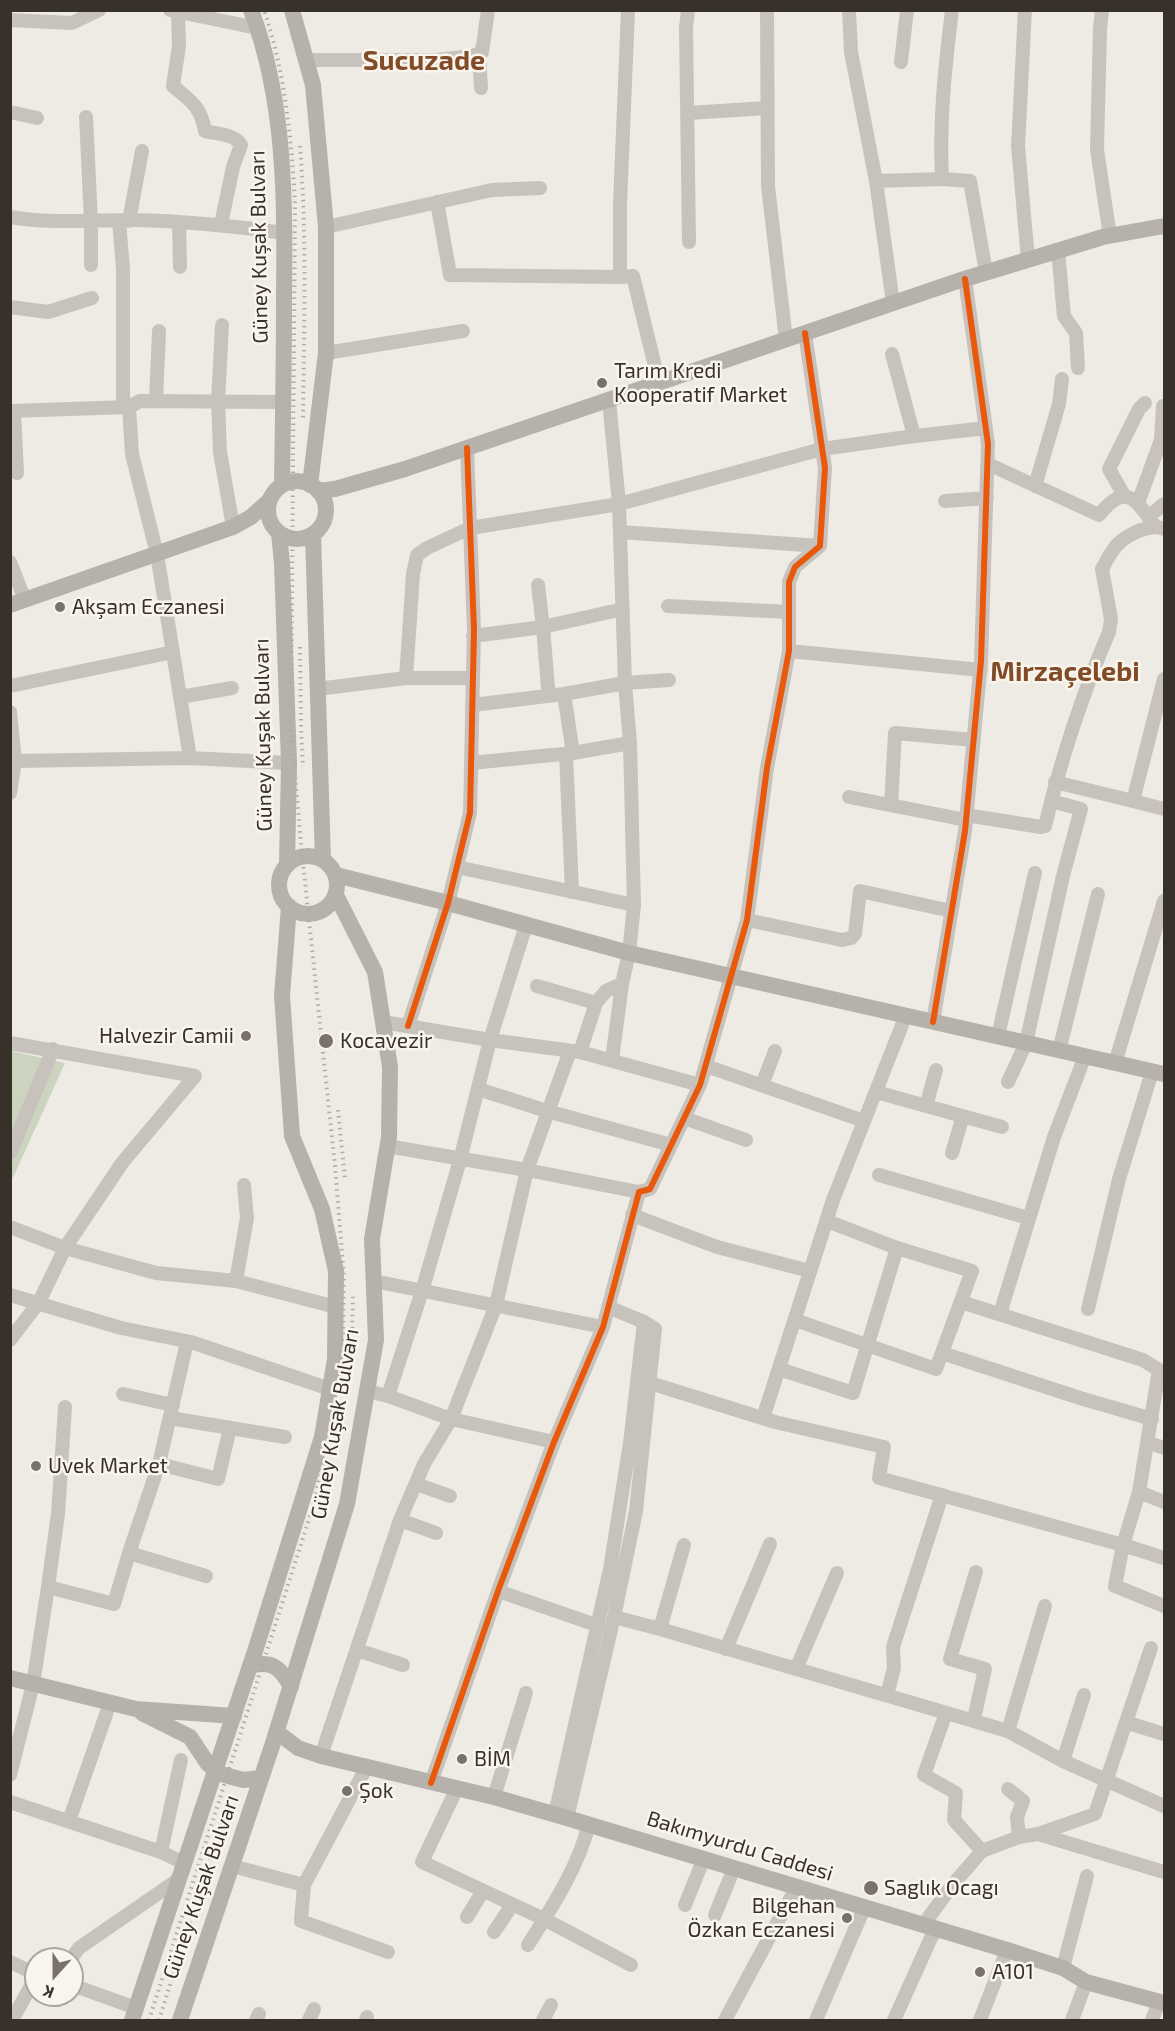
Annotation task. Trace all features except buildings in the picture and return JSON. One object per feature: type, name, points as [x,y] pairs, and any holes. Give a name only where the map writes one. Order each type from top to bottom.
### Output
[{"type":"main road","name":"Güney Kuşak Bulvarı","points":[[251,10],[273,94],[282,154],[284,232],[282,486]]},
{"type":"main road","points":[[251,518],[287,537],[296,539],[313,534],[320,527],[325,508],[323,499],[314,488],[326,353],[326,227],[313,85],[292,10]]},
{"type":"main road","points":[[276,530],[269,518],[270,500],[274,492],[291,482],[301,482],[314,488],[335,489],[405,469],[965,279],[1110,236],[1164,226]]},
{"type":"main road","points":[[325,508],[335,489]]},
{"type":"main road","points":[[18,602],[232,527],[251,518],[270,500]]},
{"type":"main road","name":"Güney Kuşak Bulvarı","points":[[276,530],[282,563],[289,763],[287,864]]},
{"type":"main road","points":[[313,534],[323,860]]},
{"type":"main road","points":[[314,856],[323,860],[331,866],[336,875],[336,895],[324,909],[315,913],[306,914],[297,911],[283,899],[279,882],[282,873],[287,864],[295,858],[314,856]]},
{"type":"main road","points":[[336,875],[629,953],[1158,1073]]},
{"type":"main road","name":"Güney Kuşak Bulvarı","points":[[180,2020],[277,1732],[347,1504],[376,1340],[372,1239],[387,1146],[390,1067],[375,972],[336,895]]},
{"type":"main road","name":"Güney Kuşak Bulvarı","points":[[134,2014],[234,1716],[322,1437],[335,1359],[336,1271],[322,1209],[292,1136],[282,996],[289,906]]},
{"type":"main road","points":[[250,1666],[263,1663],[276,1667],[291,1687]]},
{"type":"main road","points":[[10,1678],[136,1709],[234,1716]]},
{"type":"main road","points":[[136,1709],[190,1737],[208,1764],[221,1774],[243,1780],[261,1778]]},
{"type":"main road","points":[[277,1732],[298,1748]]},
{"type":"main road","points":[[271,1750],[298,1748]]},
{"type":"main road","name":"Bakımyurdu Caddesi","points":[[298,1748],[321,1756],[494,1797],[589,1824],[1007,1950],[1063,1968],[1086,1982],[1162,2003]]},
{"type":"street","points":[[10,20],[73,17],[99,10]]},
{"type":"street","points":[[481,88],[480,53],[488,10]]},
{"type":"street","points":[[620,277],[620,193],[628,10]]},
{"type":"street","points":[[688,10],[686,28],[689,242]]},
{"type":"street","points":[[767,10],[768,186],[786,340]]},
{"type":"street","points":[[849,10],[851,52],[876,181],[893,303]]},
{"type":"street","points":[[901,62],[907,10]]},
{"type":"street","points":[[942,179],[940,137],[952,10]]},
{"type":"street","points":[[1025,10],[1018,146],[1028,260]]},
{"type":"street","points":[[1102,10],[1097,150],[1110,236]]},
{"type":"street","points":[[221,224],[233,167],[241,145],[236,140],[205,131],[202,117],[195,105],[173,86],[179,46],[174,11],[257,28]]},
{"type":"street","points":[[306,60],[436,60],[473,56],[480,53]]},
{"type":"street","points":[[688,112],[767,108]]},
{"type":"street","points":[[10,112],[38,118]]},
{"type":"street","points":[[86,117],[91,265]]},
{"type":"street","points":[[142,151],[124,221],[126,407],[132,454],[157,554],[190,758]]},
{"type":"street","points":[[876,181],[942,179],[970,181],[986,273]]},
{"type":"street","points":[[326,227],[492,190],[540,188]]},
{"type":"street","points":[[437,202],[450,275],[633,276],[659,383]]},
{"type":"street","points":[[10,217],[37,221],[221,224],[284,232]]},
{"type":"street","points":[[179,222],[180,267]]},
{"type":"street","points":[[1058,251],[1064,316],[1076,333],[1078,368]]},
{"type":"street","points":[[933,1022],[966,818],[981,670],[988,444],[965,279]]},
{"type":"street","points":[[10,307],[48,312],[92,298]]},
{"type":"street","points":[[222,325],[218,401],[220,452],[232,527]]},
{"type":"street","points":[[156,401],[159,331]]},
{"type":"street","points":[[326,353],[463,331]]},
{"type":"street","points":[[387,1146],[639,1192],[650,1189],[700,1085],[747,920],[767,768],[789,651],[789,582],[795,567],[820,546],[825,468],[805,333]]},
{"type":"street","points":[[892,354],[914,436]]},
{"type":"street","points":[[1035,486],[1059,404],[1062,379]]},
{"type":"street","points":[[609,400],[619,504],[625,683],[630,744],[634,905],[612,1060]]},
{"type":"street","points":[[17,472],[12,411],[126,407],[140,401],[284,402]]},
{"type":"street","points":[[1145,403],[1139,409],[1109,468],[1132,500],[1156,524]]},
{"type":"street","points":[[1132,500],[1161,440],[1163,406]]},
{"type":"street","points":[[406,678],[413,574],[417,555],[470,528],[619,504],[822,449],[986,428]]},
{"type":"street","points":[[408,1026],[448,903],[470,813],[473,636],[467,448]]},
{"type":"street","points":[[988,464],[1099,515],[1108,503],[1132,500]]},
{"type":"street","points":[[945,501],[987,498]]},
{"type":"street","points":[[1156,524],[1164,504]]},
{"type":"street","points":[[849,796],[966,818],[1045,826],[1055,782],[1075,717],[1109,632],[1111,619],[1102,569],[1117,545],[1143,528],[1156,524]]},
{"type":"street","points":[[620,532],[820,546]]},
{"type":"street","points":[[10,562],[18,602]]},
{"type":"street","points":[[538,585],[548,688]]},
{"type":"street","points":[[669,606],[789,612]]},
{"type":"street","points":[[473,636],[543,627],[623,609]]},
{"type":"street","points":[[789,651],[981,670]]},
{"type":"street","points":[[10,686],[173,652]]},
{"type":"street","points":[[317,689],[406,678],[473,678]]},
{"type":"street","points":[[1133,801],[1164,679]]},
{"type":"street","points":[[472,705],[564,694],[625,683],[669,680]]},
{"type":"street","points":[[180,697],[232,688]]},
{"type":"street","points":[[564,694],[569,754],[572,892]]},
{"type":"street","points":[[10,712],[15,761],[10,794]]},
{"type":"street","points":[[891,805],[895,733],[974,740]]},
{"type":"street","points":[[471,763],[569,754],[630,744]]},
{"type":"street","points":[[15,761],[190,758],[289,763]]},
{"type":"street","points":[[1055,782],[1164,809]]},
{"type":"street","points":[[1008,1082],[1026,1043],[1063,876],[1081,809],[1051,801]]},
{"type":"street","points":[[457,867],[634,905]]},
{"type":"street","points":[[998,1036],[1035,873]]},
{"type":"street","points":[[747,920],[842,940],[855,934],[860,891],[951,911]]},
{"type":"street","points":[[1059,1051],[1098,894]]},
{"type":"street","points":[[1115,1063],[1164,901]]},
{"type":"street","points":[[388,1396],[422,1291],[460,1160],[490,1040],[526,926]]},
{"type":"street","points":[[321,1756],[400,1520],[424,1464],[451,1419],[496,1305],[527,1170],[547,1111],[596,1003],[606,991],[622,984]]},
{"type":"street","points":[[537,986],[596,1003]]},
{"type":"street","points":[[763,1418],[827,1221],[906,1016]]},
{"type":"street","points":[[383,1022],[575,1052],[700,1085]]},
{"type":"street","points":[[10,1043],[195,1076],[122,1163],[65,1248],[39,1302],[10,1340]]},
{"type":"street","points":[[10,1153],[53,1049]]},
{"type":"street","points":[[762,1085],[775,1051]]},
{"type":"street","points":[[1000,1314],[1054,1137],[1085,1056]]},
{"type":"street","points":[[706,1066],[864,1121]]},
{"type":"street","points":[[926,1106],[936,1070]]},
{"type":"street","points":[[1088,1309],[1119,1179],[1158,1073]]},
{"type":"street","points":[[478,1089],[547,1111],[671,1145]]},
{"type":"street","points":[[876,1092],[1002,1127]]},
{"type":"street","points":[[952,1153],[963,1116]]},
{"type":"street","points":[[684,1118],[746,1140]]},
{"type":"street","points":[[879,1175],[1028,1218]]},
{"type":"street","points":[[236,1281],[247,1218],[244,1185]]},
{"type":"street","points":[[431,1783],[498,1591],[554,1442],[603,1327],[639,1192]]},
{"type":"street","points":[[632,1215],[717,1247],[810,1271]]},
{"type":"street","points":[[795,1320],[936,1369],[972,1271],[897,1248],[827,1221]]},
{"type":"street","points":[[10,1227],[65,1248],[156,1273],[236,1281],[336,1306]]},
{"type":"street","points":[[779,1369],[853,1393],[897,1248]]},
{"type":"street","points":[[374,1281],[603,1327]]},
{"type":"street","points":[[10,1295],[121,1328],[188,1342],[330,1389]]},
{"type":"street","points":[[961,1302],[1143,1360],[1159,1370],[1160,1398],[1152,1419],[1139,1492],[1123,1545],[1115,1586],[1164,1606]]},
{"type":"street","points":[[561,1816],[614,1617],[636,1511],[655,1329],[644,1322],[608,1308]]},
{"type":"street","points":[[561,1816],[610,1569],[628,1454],[644,1322]]},
{"type":"street","points":[[48,1587],[114,1605],[159,1464],[188,1342]]},
{"type":"street","points":[[942,1353],[1152,1419]]},
{"type":"street","points":[[650,1383],[774,1422],[884,1447],[879,1478],[1164,1558]]},
{"type":"street","points":[[367,1391],[388,1396],[451,1419],[554,1442]]},
{"type":"street","points":[[123,1394],[171,1412],[230,1428],[285,1437]]},
{"type":"street","points":[[10,1774],[33,1684],[48,1587],[58,1514],[65,1407]]},
{"type":"street","points":[[159,1464],[218,1479],[230,1428]]},
{"type":"street","points":[[1147,1442],[1164,1448]]},
{"type":"street","points":[[416,1484],[450,1496]]},
{"type":"street","points":[[1139,1492],[1164,1502]]},
{"type":"street","points":[[887,1695],[894,1668],[893,1647],[942,1495]]},
{"type":"street","points":[[400,1520],[436,1533]]},
{"type":"street","points":[[726,1649],[770,1544]]},
{"type":"street","points":[[660,1629],[684,1545]]},
{"type":"street","points":[[129,1553],[206,1576]]},
{"type":"street","points":[[974,1719],[985,1670],[950,1659],[976,1572]]},
{"type":"street","points":[[796,1670],[837,1573]]},
{"type":"street","points":[[498,1591],[599,1626]]},
{"type":"street","points":[[1008,1731],[1045,1606]]},
{"type":"street","points":[[614,1617],[946,1713],[974,1719],[1008,1731],[1063,1761],[1164,1806]]},
{"type":"street","points":[[894,2020],[929,1927],[954,1883],[982,1851],[1095,1814],[1128,1723],[1151,1648]]},
{"type":"street","points":[[357,1650],[403,1665]]},
{"type":"street","points":[[494,1797],[526,1693]]},
{"type":"street","points":[[1063,1761],[1084,1695]]},
{"type":"street","points":[[69,1821],[110,1703]]},
{"type":"street","points":[[946,1713],[924,1775],[956,1793],[954,1820],[982,1851]]},
{"type":"street","points":[[1128,1723],[1164,1734]]},
{"type":"street","points":[[161,1852],[181,1760]]},
{"type":"street","points":[[367,1766],[304,1885],[301,1921],[388,1952]]},
{"type":"street","points":[[457,1788],[423,1862],[544,1919],[631,1965]]},
{"type":"street","points":[[1008,1789],[1023,1801],[1017,1817],[1019,1837]]},
{"type":"street","points":[[10,1802],[161,1852],[182,1871],[80,1947]]},
{"type":"street","points":[[528,1945],[583,1849],[589,1824]]},
{"type":"street","points":[[1038,1834],[1164,1872]]},
{"type":"street","points":[[685,1905],[704,1858]]},
{"type":"street","points":[[232,1866],[304,1885]]},
{"type":"street","points":[[715,1915],[734,1868]]},
{"type":"street","points":[[1063,1968],[1087,1876]]},
{"type":"street","points":[[725,2020],[797,1886]]},
{"type":"street","points":[[467,1917],[483,1891]]},
{"type":"street","points":[[494,1932],[512,1905]]},
{"type":"street","points":[[816,2020],[865,1906]]},
{"type":"street","points":[[980,2020],[1007,1950]]},
{"type":"street","points":[[10,1962],[24,1970]]},
{"type":"street","points":[[1072,2020],[1086,1982]]},
{"type":"street","points":[[84,1991],[134,2014]]},
{"type":"street","points":[[12,2020],[24,1998]]},
{"type":"street","points":[[1152,2020],[1162,2003]]},
{"type":"street","points":[[543,2020],[551,2005]]},
{"type":"green space","points":[[11,1051],[65,1063],[11,1182]]},
{"type":"railway","points":[[149,2020],[311,1513],[337,1395],[343,1334],[344,1278],[335,1166],[291,726],[295,201],[286,105],[277,57],[264,10]]},
{"type":"railway","points":[[300,146],[304,248],[303,419]]},
{"type":"railway","points":[[300,647],[303,767]]},
{"type":"railway","points":[[338,1110],[345,1179]]},
{"type":"railway","points":[[347,1382],[353,1296]]},
{"type":"railway","points":[[159,2020],[231,1792]]},
{"type":"cycle path","points":[[933,1022],[965,831],[981,661],[988,444],[965,279]]},
{"type":"cycle path","points":[[431,1783],[498,1591],[554,1442],[603,1327],[639,1192],[650,1189],[700,1085],[747,920],[767,768],[789,651],[789,582],[795,567],[820,546],[825,468],[805,333]]},
{"type":"cycle path","points":[[408,1026],[448,903],[470,813],[474,630],[467,448]]},
{"type":"place","name":"Tarım Kredi Kooperatif Market","points":[[602,383]]},
{"type":"place","name":"Akşam Eczanesi","points":[[60,607]]},
{"type":"place","name":"Halvezir Camii","points":[[246,1036]]},
{"type":"place","name":"Kocavezir","points":[[326,1041]]},
{"type":"place","name":"Uvek Market","points":[[36,1466]]},
{"type":"place","name":"BİM","points":[[462,1759]]},
{"type":"place","name":"Şok","points":[[347,1791]]},
{"type":"place","name":"Saglık Ocagı","points":[[871,1888]]},
{"type":"place","name":"Bilgehan Özkan Eczanesi","points":[[847,1918]]},
{"type":"place","name":"A101","points":[[980,1972]]},
{"type":"district","name":"Sucuzade","points":[[424,61]]},
{"type":"district","name":"Mirzaçelebi","points":[[1065,672]]}]
